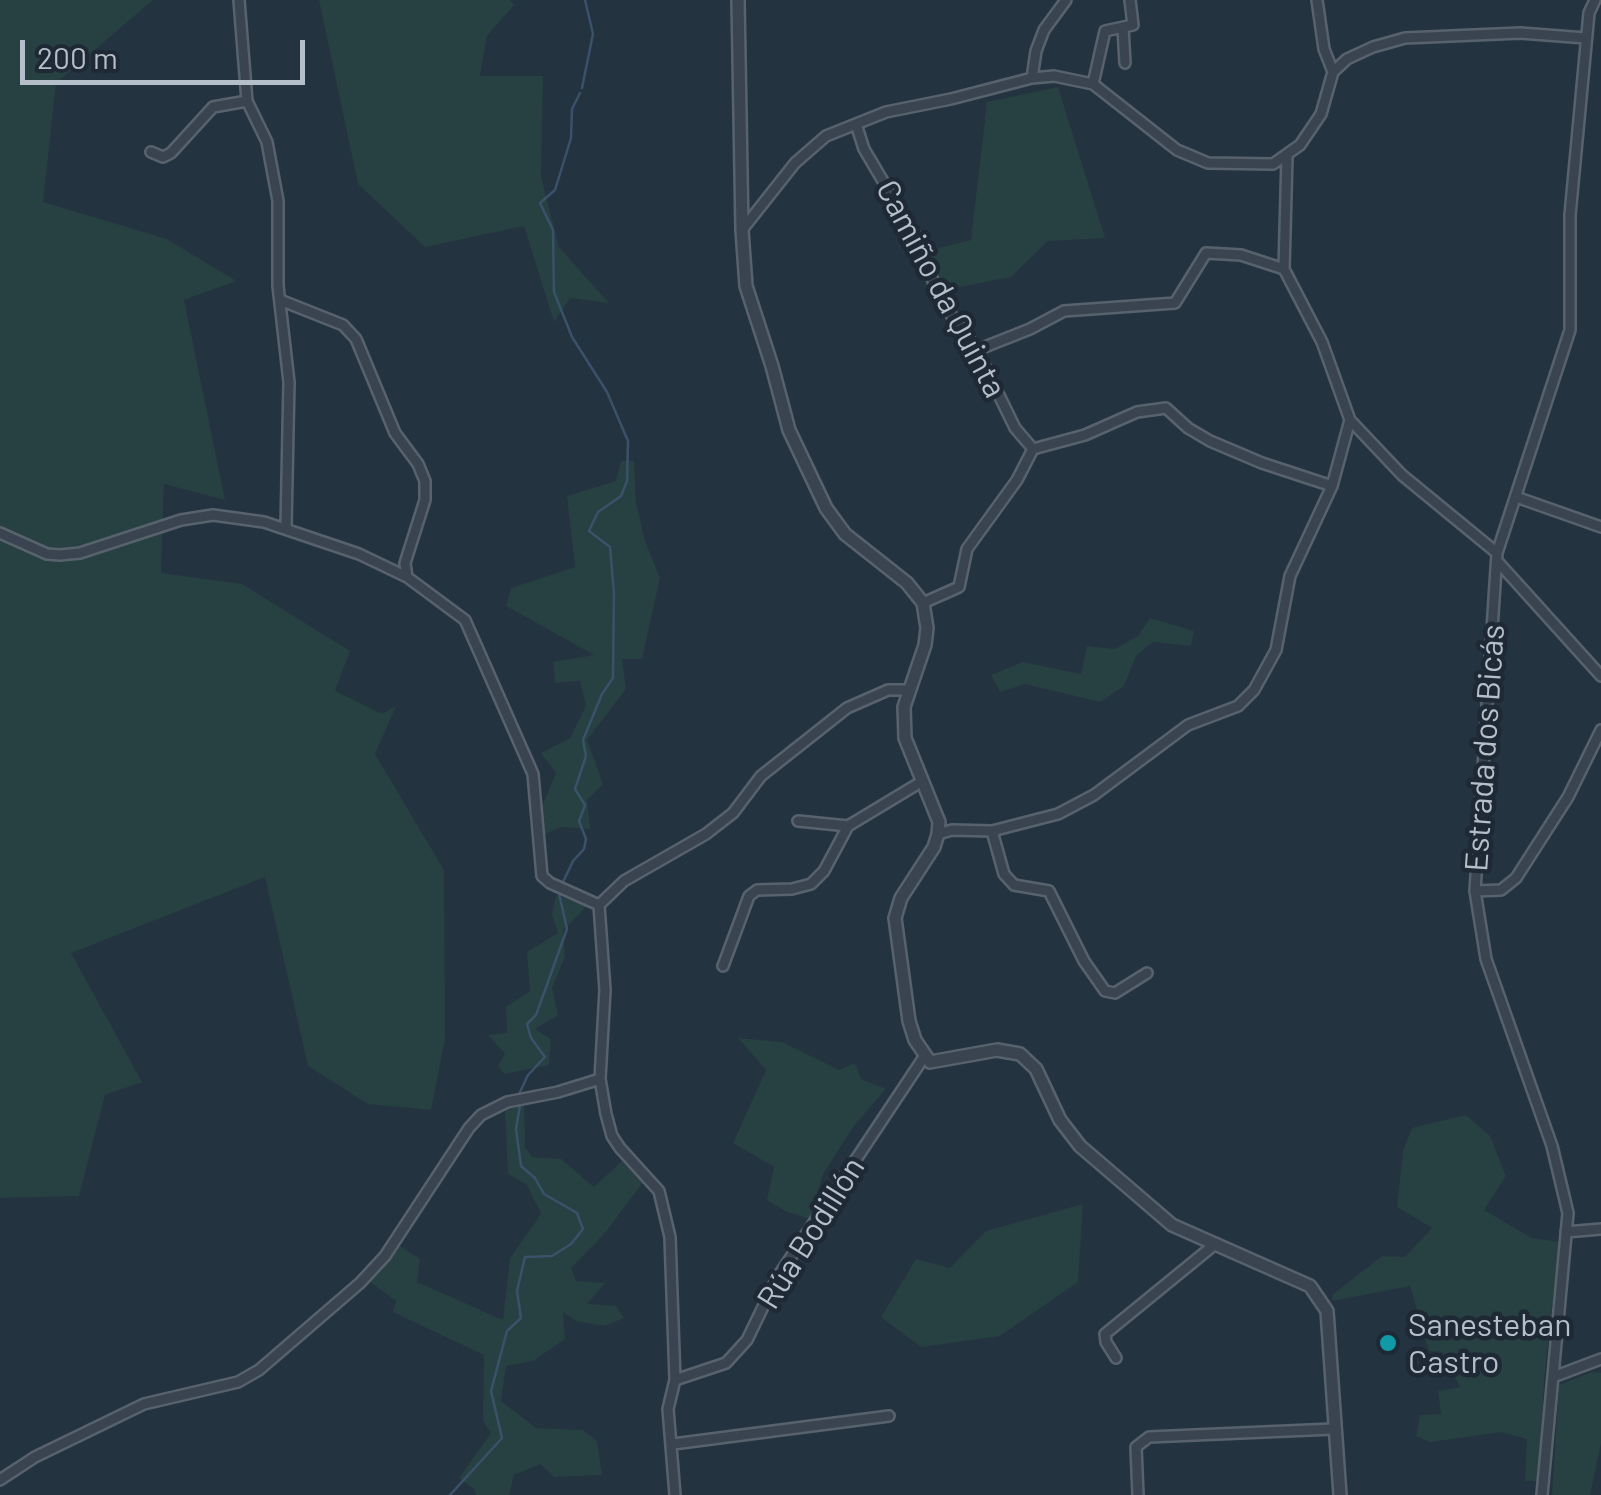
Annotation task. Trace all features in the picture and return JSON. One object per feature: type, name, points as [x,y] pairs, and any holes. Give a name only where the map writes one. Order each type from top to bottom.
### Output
[{"type":"street","points":[[239,0],[247,101],[267,142],[278,200],[280,300],[289,382],[286,527]]},
{"type":"street","points":[[738,0],[746,286],[789,430],[826,508],[845,534],[906,582],[923,604],[925,645],[904,707],[906,738],[939,822],[934,847],[901,898],[895,918],[909,1022],[930,1062],[997,1050],[1020,1054],[1036,1069],[1060,1120],[1080,1146],[1172,1224],[1310,1286],[1327,1311],[1340,1495]]},
{"type":"street","points":[[1032,78],[1044,30],[1066,0]]},
{"type":"street","points":[[1093,84],[1105,31],[1133,25],[1130,0]]},
{"type":"street","points":[[1317,0],[1324,50],[1333,72]]},
{"type":"street","name":"Estrada dos Bicás","points":[[1542,1495],[1568,1213],[1552,1146],[1486,958],[1475,891],[1497,557],[1570,330],[1570,215],[1586,38],[1594,0]]},
{"type":"street","points":[[1124,28],[1125,63]]},
{"type":"street","points":[[742,230],[795,163],[826,136],[886,112],[951,100],[1032,78],[1054,76],[1093,84],[1177,150],[1208,163],[1273,164],[1300,145],[1322,114],[1333,72],[1348,59],[1406,38],[1520,33],[1586,38]]},
{"type":"street","points":[[151,152],[163,157],[170,153],[213,107],[247,101]]},
{"type":"street","name":"Camiño da Quinta","points":[[856,124],[864,149],[916,237],[941,301],[977,350],[1015,428],[1034,449]]},
{"type":"street","points":[[1287,156],[1284,270],[1322,342],[1350,420],[1402,475],[1497,557],[1601,676]]},
{"type":"street","points":[[977,350],[1064,311],[1175,303],[1206,253],[1242,255],[1284,270]]},
{"type":"street","points":[[280,300],[344,325],[356,340],[395,432],[426,481],[425,500],[405,563],[406,577]]},
{"type":"street","points":[[923,604],[959,587],[967,549],[1017,480],[1034,449],[1085,435],[1137,412],[1166,408],[1210,441],[1332,486]]},
{"type":"street","points":[[938,834],[952,830],[992,831],[1058,814],[1094,794],[1188,725],[1238,706],[1254,690],[1276,650],[1290,576],[1332,486],[1350,420]]},
{"type":"street","points":[[1516,498],[1601,527]]},
{"type":"street","points":[[0,533],[47,554],[60,555],[80,553],[181,520],[213,515],[286,527],[359,554],[406,577],[466,620],[533,774],[542,876],[550,884],[599,905]]},
{"type":"street","points":[[599,905],[624,882],[706,834],[733,813],[761,776],[847,708],[888,690],[908,690]]},
{"type":"street","points":[[1475,891],[1501,890],[1516,878],[1568,797],[1601,730]]},
{"type":"street","points":[[723,966],[750,896],[757,890],[811,884],[824,871],[848,826],[921,782]]},
{"type":"street","points":[[798,821],[848,826]]},
{"type":"street","points":[[992,831],[1004,874],[1014,886],[1050,891],[1084,961],[1105,991],[1115,994],[1147,973]]},
{"type":"street","points":[[599,905],[605,990],[600,1079],[612,1136],[659,1191],[670,1237],[675,1380],[668,1409],[675,1495]]},
{"type":"street","name":"Rúa Bodillón","points":[[675,1380],[726,1363],[748,1340],[777,1278],[924,1057]]},
{"type":"street","points":[[0,1480],[35,1456],[144,1404],[238,1382],[259,1370],[360,1283],[384,1256],[468,1128],[481,1115],[507,1102],[600,1079]]},
{"type":"street","points":[[1566,1232],[1601,1229]]},
{"type":"street","points":[[1116,1358],[1105,1334],[1214,1245]]},
{"type":"street","points":[[1553,1377],[1601,1360]]},
{"type":"street","points":[[673,1444],[888,1416]]},
{"type":"street","points":[[1138,1495],[1136,1447],[1149,1437],[1334,1429]]},
{"type":"green space","points":[[0,0],[153,0],[56,83],[43,202],[167,239],[236,281],[184,300],[225,500],[164,484],[161,573],[242,584],[350,651],[335,691],[382,714],[396,706],[375,754],[444,870],[445,1039],[431,1110],[368,1104],[308,1066],[265,877],[71,953],[142,1082],[105,1095],[79,1196],[0,1198]]},
{"type":"green space","points":[[319,0],[510,0],[514,5],[487,36],[480,76],[543,76],[541,177],[559,247],[609,303],[570,298],[554,322],[524,226],[425,247],[358,184]]},
{"type":"green space","points":[[1058,87],[1105,238],[1048,241],[1011,277],[929,293],[914,254],[971,240],[987,102]]},
{"type":"green space","points":[[621,461],[634,461],[636,502],[645,541],[660,578],[642,659],[622,659],[626,689],[587,740],[603,784],[587,800],[590,829],[561,827],[543,835],[538,816],[556,773],[541,753],[570,738],[586,706],[580,681],[555,683],[553,662],[594,655],[506,606],[511,588],[575,567],[567,496],[616,481]]},
{"type":"green space","points":[[1150,618],[1194,631],[1191,646],[1153,642],[1136,656],[1124,686],[1100,702],[1025,684],[1000,692],[991,675],[1023,662],[1081,674],[1087,646],[1115,649],[1138,636]]},
{"type":"green space","points":[[556,895],[587,906],[563,930],[565,957],[552,988],[558,1015],[535,1029],[551,1039],[549,1065],[504,1074],[498,1066],[505,1054],[488,1035],[507,1033],[506,1007],[530,991],[527,952],[558,933],[552,915]]},
{"type":"green space","points":[[738,1038],[782,1042],[839,1070],[855,1063],[861,1079],[886,1089],[854,1126],[823,1174],[810,1219],[767,1200],[774,1167],[733,1143],[766,1070]]},
{"type":"green space","points":[[524,1103],[525,1147],[532,1157],[561,1159],[594,1187],[622,1161],[643,1182],[605,1233],[571,1268],[576,1281],[605,1283],[587,1304],[616,1306],[624,1318],[605,1326],[576,1321],[563,1312],[565,1339],[533,1361],[506,1366],[501,1401],[536,1428],[583,1430],[597,1441],[602,1475],[554,1477],[540,1464],[514,1475],[509,1495],[476,1495],[459,1478],[491,1433],[483,1421],[484,1355],[393,1312],[396,1301],[370,1282],[400,1246],[420,1259],[417,1282],[503,1320],[510,1258],[541,1214],[527,1185],[508,1174],[505,1109]]},
{"type":"green space","points":[[1466,1115],[1490,1136],[1506,1176],[1484,1210],[1532,1238],[1559,1242],[1544,1381],[1539,1481],[1525,1481],[1527,1439],[1502,1432],[1430,1442],[1416,1436],[1420,1415],[1441,1414],[1438,1391],[1460,1387],[1442,1352],[1429,1351],[1410,1286],[1332,1301],[1333,1294],[1382,1256],[1405,1257],[1432,1228],[1397,1207],[1403,1151],[1412,1128]]},
{"type":"green space","points":[[1083,1204],[1078,1282],[1000,1336],[921,1347],[881,1317],[916,1259],[950,1268],[986,1231]]},
{"type":"green space","points":[[1592,1372],[1601,1373],[1601,1443],[1590,1495],[1552,1495],[1559,1385]]},
{"type":"waterway","points":[[582,88],[593,34],[585,0]]},
{"type":"waterway","points":[[563,882],[586,839],[579,821],[585,805],[575,789],[586,756],[583,740],[613,678],[610,547],[589,531],[598,512],[621,496],[627,481],[628,441],[607,392],[572,337],[554,292],[553,230],[540,203],[555,190],[571,138],[572,109],[580,93]]},
{"type":"waterway","points":[[520,1092],[528,1075],[545,1057],[531,1038],[527,1024],[536,1015],[567,929],[559,893]]},
{"type":"waterway","points":[[450,1495],[502,1438],[491,1391],[507,1331],[521,1318],[517,1291],[525,1257],[552,1256],[571,1244],[583,1229],[577,1213],[544,1194],[535,1178],[521,1166],[516,1129],[520,1105]]},
{"type":"place","name":"Sanesteban Castro","points":[[1388,1343]]}]
